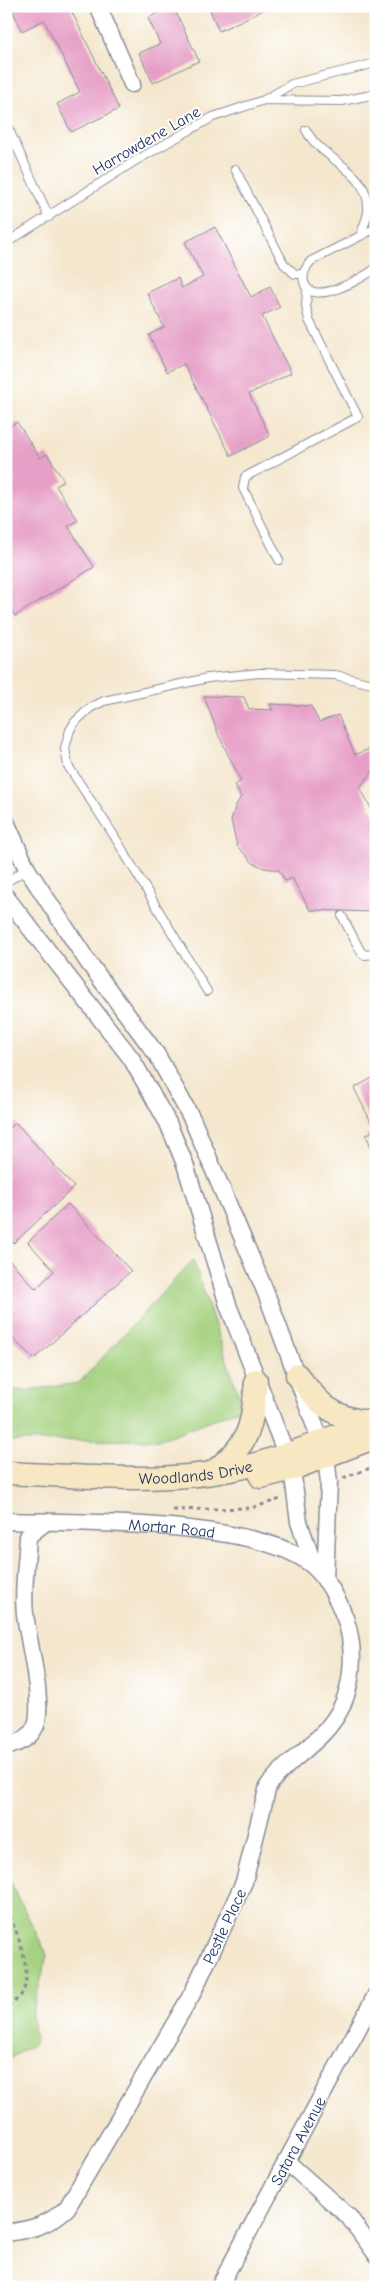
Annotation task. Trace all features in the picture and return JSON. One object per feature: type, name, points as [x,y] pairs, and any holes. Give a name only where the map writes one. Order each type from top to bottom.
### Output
[{"type":"main road","points":[[297,1374],[320,1403],[330,1412],[342,1418],[374,1426]]},
{"type":"main road","points":[[210,1474],[232,1457],[246,1438],[252,1419],[256,1380]]},
{"type":"main road","name":"Woodlands Drive","points":[[6,1480],[116,1490],[212,1487],[251,1480],[289,1461],[323,1449],[374,1426]]},
{"type":"main road","name":"Woodlands Drive","points":[[6,1473],[83,1477],[178,1476],[210,1474],[253,1465],[289,1461]]},
{"type":"street","points":[[98,6],[132,84]]},
{"type":"street","points":[[6,822],[26,869],[88,962],[157,1056],[192,1118],[266,1293],[323,1449],[329,1483],[324,1580]]},
{"type":"street","points":[[6,897],[131,1058],[151,1091],[185,1164],[228,1305],[289,1461],[297,1493],[299,1522],[314,1566]]},
{"type":"street","name":"Mortar Road","points":[[6,1521],[170,1528],[234,1535],[276,1546],[314,1566],[324,1580]]},
{"type":"street","points":[[6,1747],[22,1742],[29,1736],[36,1724],[38,1703],[25,1612],[28,1536],[46,1522]]},
{"type":"street","name":"Pestle Place","points":[[6,2233],[35,2229],[56,2218],[67,2208],[192,1994],[244,1882],[268,1786],[278,1774],[320,1739],[342,1706],[350,1678],[351,1642],[343,1612],[324,1580]]},
{"type":"street","name":"Satara Avenue","points":[[219,2287],[376,1995]]},
{"type":"street","points":[[286,2162],[350,2217],[376,2254]]},
{"type":"lane","name":"Harrowdene Lane","points":[[6,243],[174,137],[213,117],[264,100],[292,84],[376,63]]},
{"type":"lane","name":"Harrowdene Lane","points":[[264,100],[342,101],[376,94]]},
{"type":"lane","points":[[6,123],[9,135],[49,217]]},
{"type":"lane","points":[[306,130],[319,148],[355,175],[365,191],[368,212],[361,234]]},
{"type":"lane","points":[[235,170],[284,264],[295,274],[304,274]]},
{"type":"lane","points":[[279,560],[243,488],[244,477],[358,417],[309,320],[306,306],[308,289],[304,274],[308,265],[317,256],[376,228]]},
{"type":"lane","points":[[308,289],[314,293],[336,289],[376,268]]},
{"type":"lane","points":[[207,991],[113,834],[68,766],[64,748],[70,730],[75,722],[90,708],[104,701],[208,678],[260,674],[335,675],[376,685]]},
{"type":"lane","points":[[6,882],[26,869]]},
{"type":"lane","points":[[342,916],[361,952],[365,955],[376,954]]},
{"type":"path","points":[[329,1483],[376,1466]]},
{"type":"path","points":[[164,1510],[251,1508],[297,1493]]},
{"type":"path","points":[[6,1909],[14,1924],[26,1962],[23,1992],[6,2009]]},
{"type":"green space","points":[[193,1260],[243,1408],[159,1440],[6,1441],[6,1388],[23,1391],[79,1383]]},
{"type":"green space","points":[[6,1873],[47,1955],[32,2015],[35,2043],[6,2061]]},
{"type":"building","points":[[69,6],[119,109],[71,132],[57,104],[80,92],[44,20],[22,31],[11,7]]},
{"type":"building","points":[[173,6],[199,61],[153,83],[139,53],[160,44],[148,18]]},
{"type":"building","points":[[208,6],[272,6],[219,31]]},
{"type":"building","points":[[215,227],[251,297],[270,287],[280,307],[262,316],[291,373],[249,394],[270,436],[231,456],[184,364],[167,372],[149,335],[164,327],[147,293],[178,278],[182,288],[203,277],[185,242]]},
{"type":"building","points":[[17,422],[40,458],[47,454],[64,481],[56,486],[78,520],[68,526],[94,567],[15,616],[6,602],[6,429]]},
{"type":"building","points":[[204,696],[244,697],[249,709],[273,710],[270,704],[311,706],[319,722],[338,715],[355,755],[376,746],[374,770],[360,787],[376,818],[376,921],[370,912],[310,910],[292,878],[285,881],[279,870],[264,868],[253,863],[237,846],[231,820],[241,797],[235,785],[241,781],[219,736]]},
{"type":"building","points":[[376,1076],[376,1147],[372,1149],[366,1135],[375,1130],[354,1088]]},
{"type":"building","points":[[16,1123],[74,1187],[14,1243],[6,1235],[6,1130]]},
{"type":"building","points":[[68,1204],[131,1271],[34,1359],[6,1332],[6,1265],[10,1261],[36,1289],[54,1271],[28,1242]]}]
